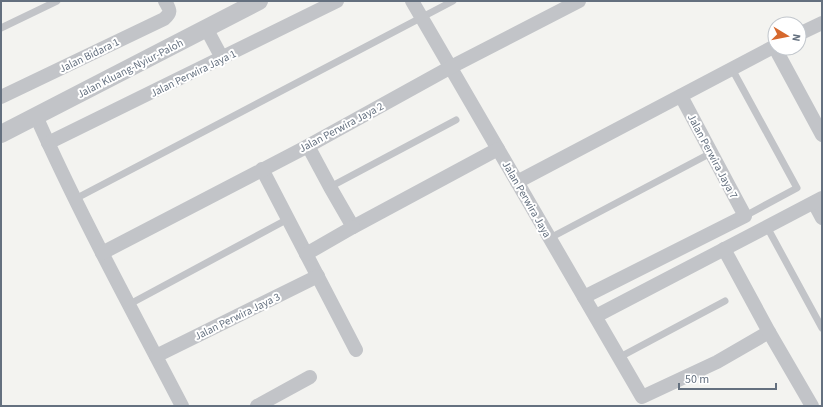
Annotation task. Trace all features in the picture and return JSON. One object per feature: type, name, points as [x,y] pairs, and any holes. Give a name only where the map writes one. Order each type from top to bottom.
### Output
[{"type":"street","name":"Jalan Kluang-Nyiur-Paloh","points":[[1,134],[259,1]]},
{"type":"street","name":"Jalan Perwira Jaya 1","points":[[48,144],[338,1]]},
{"type":"street","name":"Jalan Perwira Jaya","points":[[412,1],[642,397],[717,362],[769,332]]},
{"type":"street","name":"Jalan Perwira Jaya 2","points":[[102,253],[308,146],[451,67],[580,1]]},
{"type":"street","name":"Jalan Bidara 1","points":[[1,97],[164,19],[169,15],[167,4]]},
{"type":"street","points":[[807,30],[822,22]]},
{"type":"street","points":[[206,28],[222,58]]},
{"type":"street","points":[[517,182],[767,51]]},
{"type":"street","points":[[780,56],[822,135]]},
{"type":"street","name":"Jalan Perwira Jaya 7","points":[[681,96],[745,216]]},
{"type":"street","points":[[36,116],[75,200],[128,306],[182,406]]},
{"type":"street","points":[[308,146],[353,227]]},
{"type":"street","points":[[306,254],[498,149]]},
{"type":"street","points":[[262,169],[356,350]]},
{"type":"street","points":[[596,316],[818,200],[822,218]]},
{"type":"street","points":[[584,297],[745,216]]},
{"type":"street","points":[[724,249],[769,332],[812,406]]},
{"type":"street","name":"Jalan Perwira Jaya 3","points":[[156,356],[318,276]]},
{"type":"street","points":[[257,406],[310,377]]},
{"type":"lane","points":[[1,28],[57,1]]},
{"type":"lane","points":[[75,200],[453,1]]},
{"type":"lane","points":[[732,69],[797,188],[745,216]]},
{"type":"lane","points":[[330,188],[456,120]]},
{"type":"lane","points":[[550,238],[711,153]]},
{"type":"lane","points":[[128,306],[288,219]]},
{"type":"lane","points":[[766,227],[822,328]]},
{"type":"lane","points":[[620,358],[725,301]]}]
